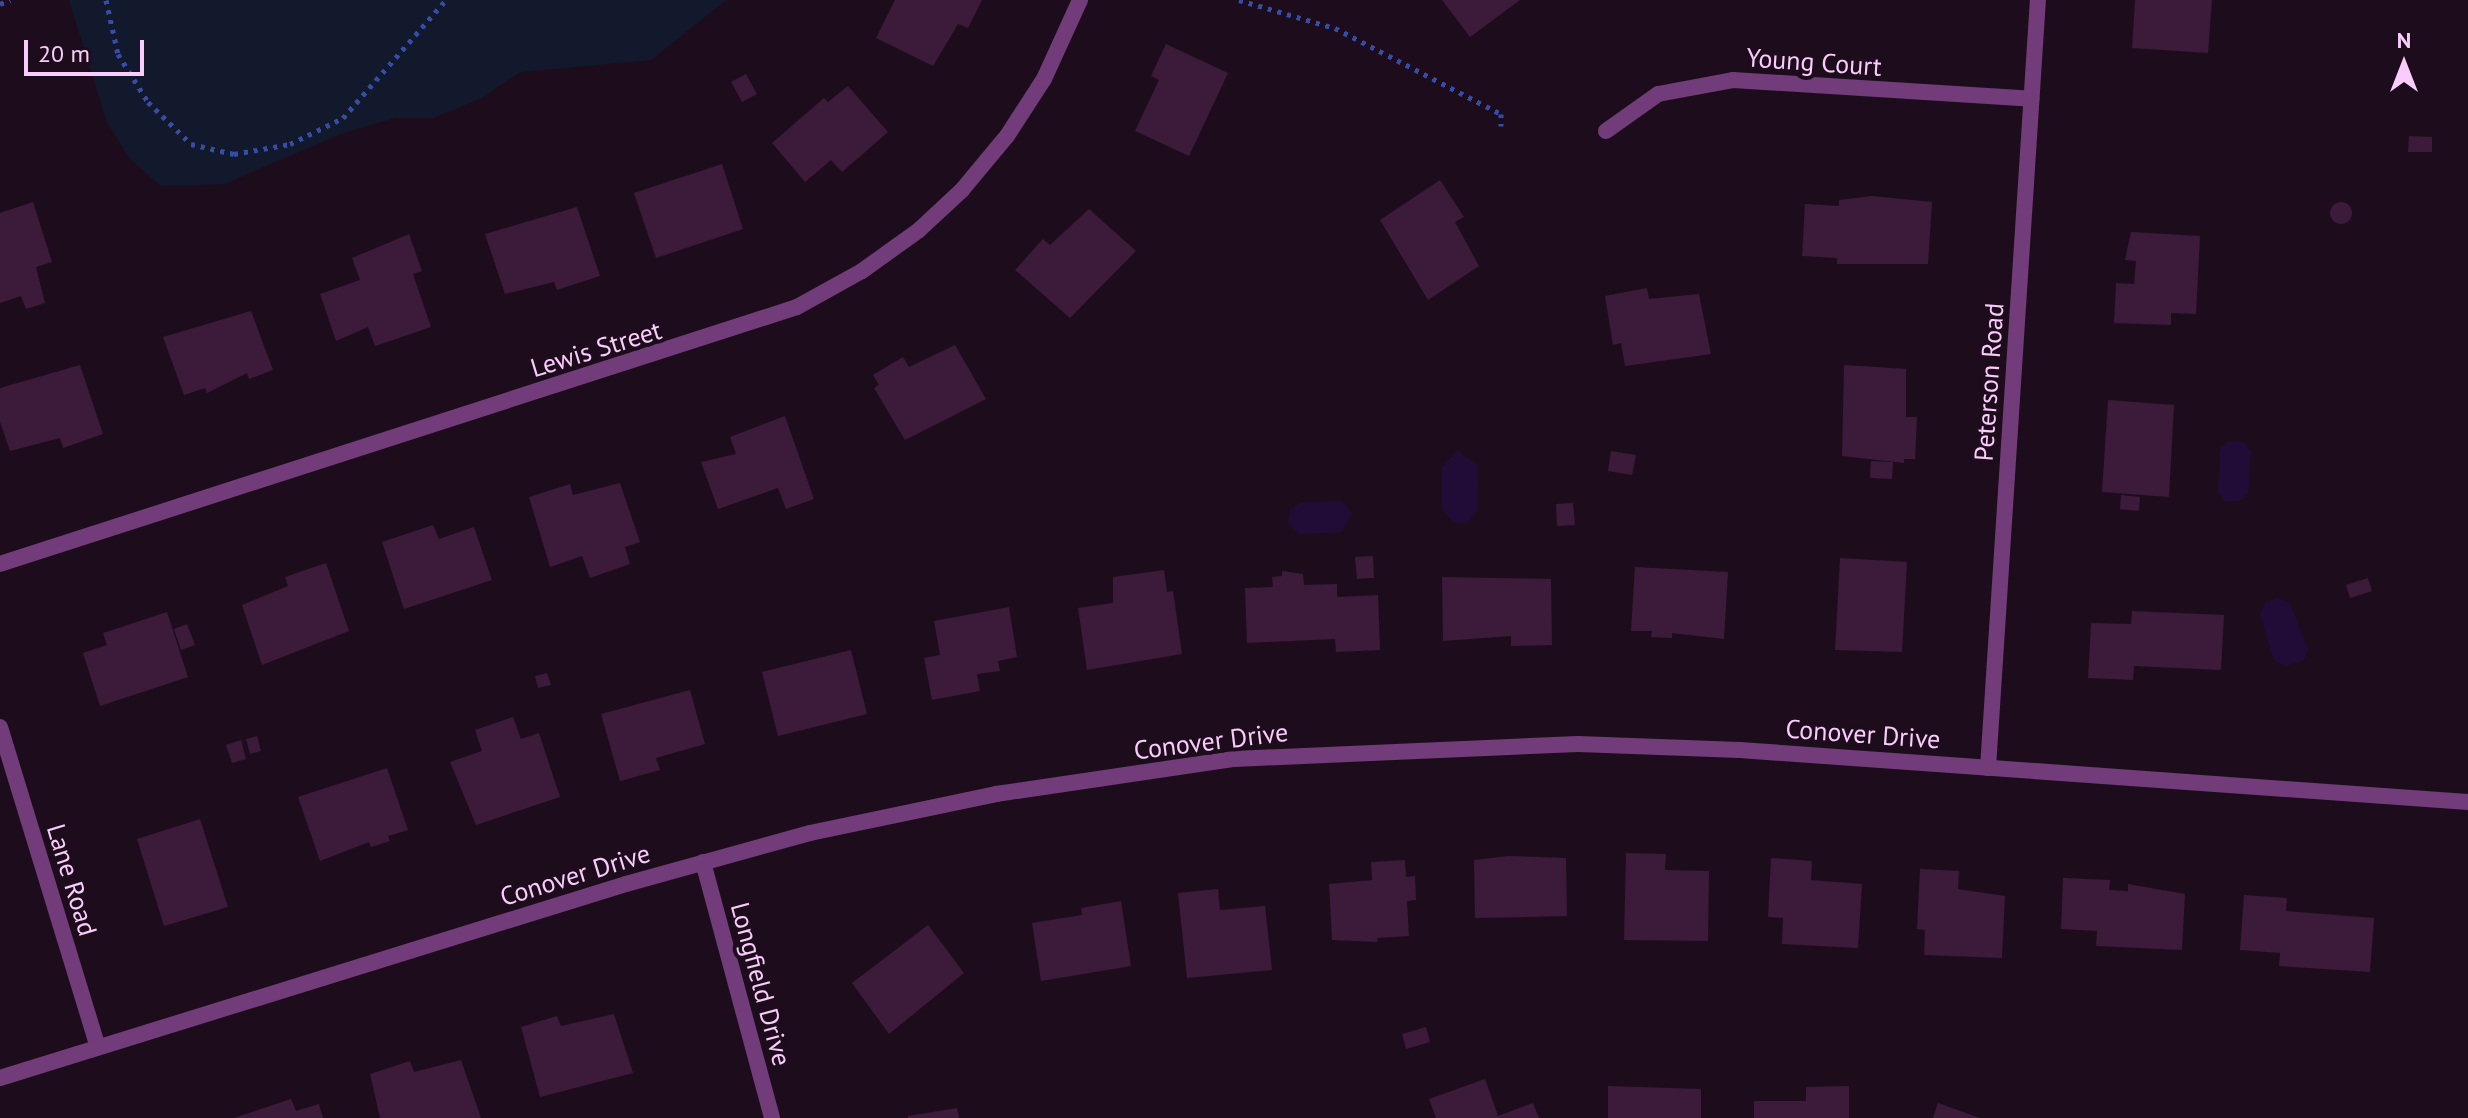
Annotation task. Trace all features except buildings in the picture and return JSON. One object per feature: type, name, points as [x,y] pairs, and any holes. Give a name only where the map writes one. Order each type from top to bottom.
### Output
[{"type":"street","name":"Lewis Street","points":[[0,564],[797,307],[873,263],[962,190],[1007,136],[1044,79],[1080,0]]},
{"type":"street","name":"Peterson Road","points":[[1988,768],[2038,0]]},
{"type":"street","name":"Young Court","points":[[1606,131],[1658,94],[1733,80],[2031,99]]},
{"type":"street","name":"Lane Road","points":[[0,727],[98,1047]]},
{"type":"street","name":"Conover Drive","points":[[0,1078],[703,862],[810,833],[996,794],[1234,759],[1578,744],[1988,768],[2468,802]]},
{"type":"street","name":"Longfield Drive","points":[[703,862],[772,1118]]},
{"type":"path","points":[[0,4],[10,0]]},
{"type":"path","points":[[106,0],[118,54],[148,102],[191,144],[234,154],[290,144],[343,118],[446,0]]},
{"type":"path","points":[[1239,0],[1335,28],[1501,114],[1501,126]]},
{"type":"shaded area","points":[[69,0],[726,0],[651,60],[520,72],[482,98],[433,118],[394,118],[343,133],[224,184],[161,186],[130,159],[107,122]]},
{"type":"shaded area","points":[[2229,441],[2243,442],[2251,451],[2248,494],[2240,501],[2225,501],[2218,492],[2220,449]]},
{"type":"shaded area","points":[[1458,451],[1477,465],[1478,509],[1467,523],[1454,522],[1442,509],[1442,467]]},
{"type":"shaded area","points":[[1342,501],[1352,513],[1342,532],[1300,534],[1288,523],[1290,509],[1300,503]]},
{"type":"shaded area","points":[[2277,598],[2290,603],[2308,649],[2304,660],[2285,666],[2274,660],[2260,614],[2265,603]]}]
